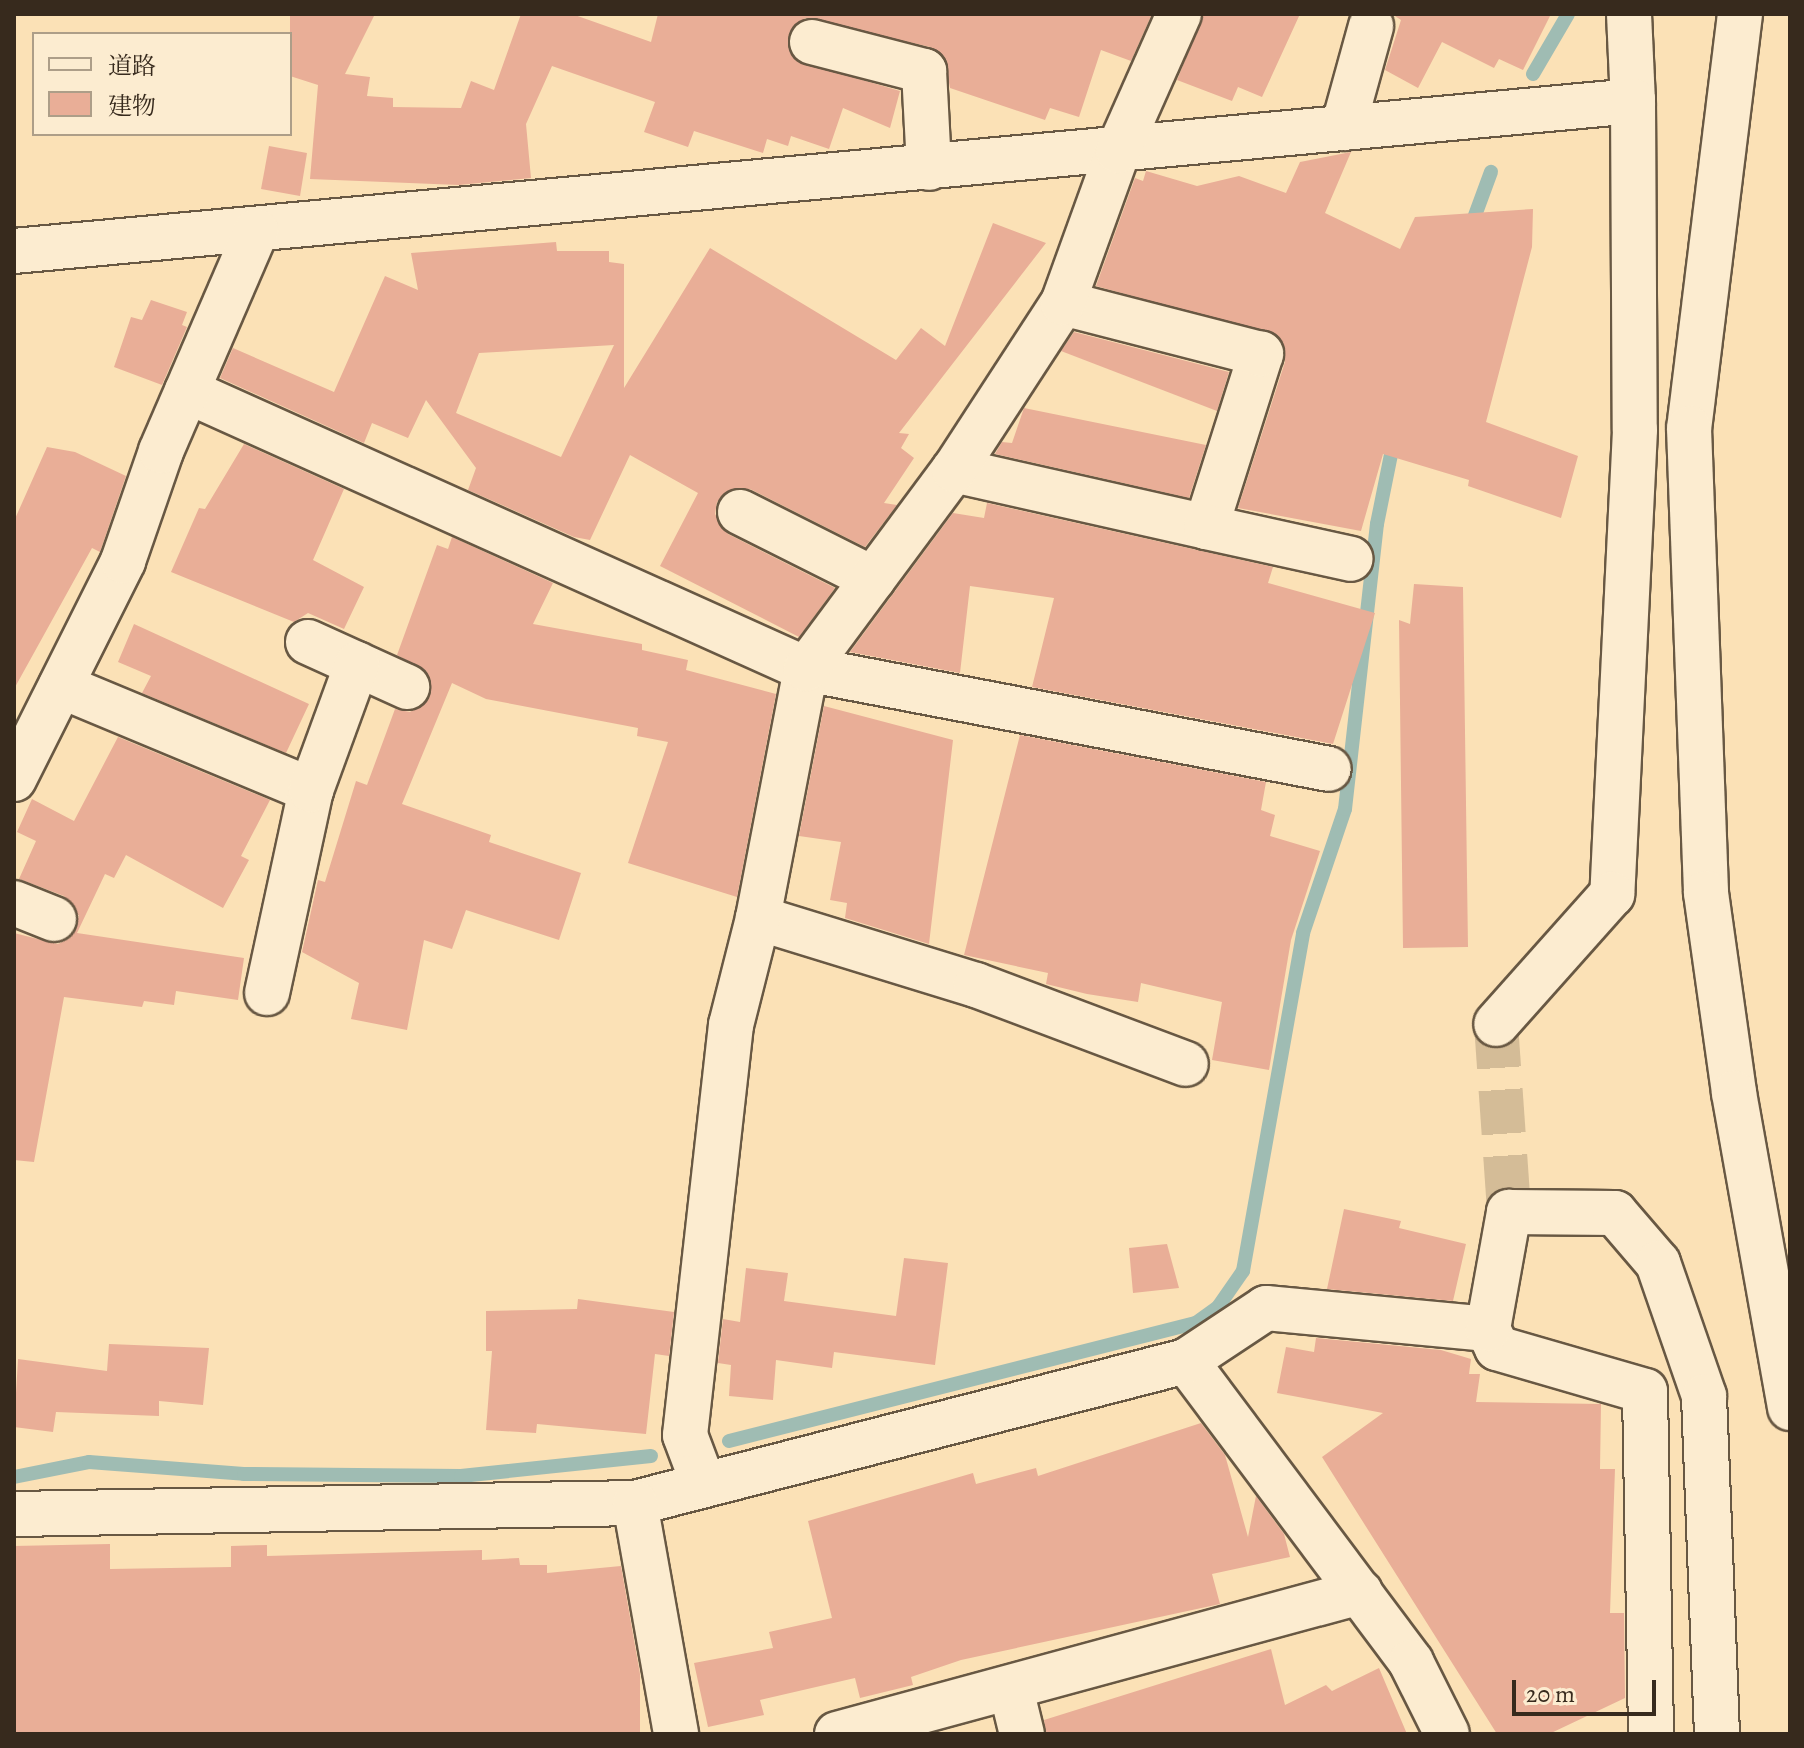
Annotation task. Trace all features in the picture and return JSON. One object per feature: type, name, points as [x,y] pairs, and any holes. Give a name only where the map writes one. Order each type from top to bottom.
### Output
[{"type":"street","points":[[703,1483],[685,1435],[731,1025],[758,918],[806,669],[954,470],[1063,303],[1118,151],[1179,14]]},
{"type":"street","points":[[1496,1024],[1612,894],[1635,430],[1633,101],[1629,14]]},
{"type":"street","points":[[1740,14],[1689,428],[1691,490],[1706,893],[1734,1093],[1790,1408]]},
{"type":"street","points":[[1343,128],[1371,26]]},
{"type":"street","points":[[812,42],[924,71],[929,168]]},
{"type":"street","points":[[14,251],[256,231],[1633,101]]},
{"type":"street","points":[[14,779],[123,561],[187,391],[256,231]]},
{"type":"street","points":[[1063,303],[1261,354],[1206,527]]},
{"type":"street","points":[[187,391],[806,669],[1329,769]]},
{"type":"street","points":[[954,470],[1351,559]]},
{"type":"street","points":[[740,512],[873,579]]},
{"type":"street","points":[[308,642],[407,687]]},
{"type":"street","points":[[267,993],[311,790],[357,664]]},
{"type":"street","points":[[61,686],[311,790]]},
{"type":"street","points":[[14,903],[54,919]]},
{"type":"street","points":[[758,918],[976,985],[1186,1064]]},
{"type":"street","points":[[1651,1734],[1645,1391],[1497,1348],[1488,1329],[1509,1212],[1615,1213],[1658,1263],[1704,1396],[1717,1734]]},
{"type":"street","points":[[14,1514],[635,1503],[1186,1361],[1266,1308],[1488,1329]]},
{"type":"street","points":[[1186,1361],[1331,1560],[1360,1592],[1411,1662],[1447,1734]]},
{"type":"street","points":[[635,1503],[676,1734]]},
{"type":"street","points":[[837,1734],[1360,1592]]},
{"type":"street","points":[[1011,1689],[1022,1734]]},
{"type":"building","points":[[290,14],[375,14],[345,74],[370,77],[367,96],[393,98],[393,107],[461,108],[471,81],[494,90],[521,14],[572,14],[651,42],[658,14],[1152,14],[1131,61],[1101,50],[1079,117],[1050,108],[1045,120],[950,88],[944,56],[930,47],[805,18],[788,37],[795,60],[900,91],[890,128],[843,108],[829,149],[791,136],[788,146],[767,139],[763,153],[694,131],[688,147],[644,132],[655,102],[552,66],[526,124],[531,178],[459,185],[310,179],[318,85],[292,77]]},
{"type":"building","points":[[1204,14],[1300,14],[1262,97],[1238,87],[1232,101],[1177,80]]},
{"type":"building","points":[[1392,14],[1551,14],[1523,70],[1499,59],[1494,68],[1442,42],[1418,88],[1385,70],[1401,20]]},
{"type":"building","points":[[269,146],[307,153],[300,196],[261,189]]},
{"type":"building","points":[[1351,152],[1325,213],[1400,249],[1415,217],[1533,209],[1532,247],[1486,422],[1578,456],[1561,518],[1468,486],[1469,480],[1383,454],[1361,531],[1238,508],[1285,362],[1279,337],[1096,286],[1135,178],[1143,181],[1146,171],[1197,186],[1239,176],[1286,193],[1300,162]]},
{"type":"building","points":[[993,223],[1046,243],[899,433],[909,434],[901,448],[914,458],[884,503],[897,505],[865,547],[750,489],[727,491],[717,502],[715,514],[728,534],[835,588],[799,637],[660,566],[698,493],[630,455],[590,540],[574,537],[468,490],[476,468],[426,400],[408,438],[372,423],[364,443],[220,378],[233,348],[334,392],[385,276],[418,290],[411,253],[556,242],[557,251],[609,251],[609,262],[624,264],[624,388],[710,248],[896,360],[921,328],[945,346]],"holes":[[[614,345],[561,457],[456,413],[479,353]]]},
{"type":"building","points":[[151,300],[187,312],[182,325],[187,327],[162,385],[114,367],[131,317],[142,320]]},
{"type":"building","points":[[1074,332],[1229,372],[1217,411],[1061,351]]},
{"type":"building","points":[[1024,408],[1206,445],[1189,498],[995,454],[1002,442],[1012,443]]},
{"type":"building","points":[[244,444],[344,489],[313,560],[364,587],[344,629],[308,613],[294,622],[171,572],[199,508],[205,509]]},
{"type":"building","points":[[47,447],[75,452],[126,476],[100,552],[92,548],[14,689],[14,521]]},
{"type":"building","points":[[987,503],[1273,567],[1268,583],[1375,613],[1333,744],[1032,687],[1054,598],[970,586],[960,673],[850,652],[953,513],[984,518]]},
{"type":"building","points":[[452,537],[553,583],[533,624],[642,644],[642,650],[688,660],[686,670],[776,694],[737,897],[628,863],[668,742],[637,736],[638,728],[486,699],[452,683],[402,804],[491,835],[489,842],[581,873],[559,940],[466,910],[452,949],[424,940],[407,1030],[351,1019],[359,983],[302,952],[318,880],[325,882],[356,781],[367,785],[395,709],[410,712],[430,697],[427,672],[397,655],[437,545],[448,549]]},
{"type":"building","points":[[1414,584],[1463,587],[1468,947],[1403,948],[1399,620],[1410,624]]},
{"type":"building","points":[[134,624],[309,704],[286,753],[142,693],[151,676],[118,662]]},
{"type":"building","points":[[824,706],[953,740],[929,944],[845,918],[847,903],[830,900],[841,842],[799,836]]},
{"type":"building","points":[[1020,735],[1266,782],[1261,810],[1275,815],[1270,836],[1320,851],[1291,940],[1269,1070],[1212,1060],[1222,1002],[1141,983],[1138,1002],[1087,994],[1046,984],[1048,973],[964,955]]},
{"type":"building","points":[[118,737],[270,800],[241,856],[249,860],[223,908],[126,855],[114,878],[105,874],[77,933],[244,958],[238,1000],[176,991],[174,1005],[144,1001],[142,1007],[64,997],[34,1162],[14,1160],[14,933],[58,944],[70,938],[79,916],[64,896],[19,879],[36,841],[17,832],[32,799],[74,821]]},
{"type":"building","points":[[1344,1209],[1401,1221],[1399,1228],[1466,1244],[1453,1301],[1327,1289]]},
{"type":"building","points":[[1167,1244],[1179,1288],[1133,1293],[1129,1248]]},
{"type":"building","points":[[904,1258],[948,1263],[935,1365],[834,1352],[832,1368],[776,1360],[773,1400],[729,1396],[731,1365],[718,1363],[723,1319],[740,1322],[746,1268],[788,1273],[784,1301],[896,1316]]},
{"type":"building","points":[[578,1299],[674,1312],[669,1356],[655,1354],[646,1434],[537,1424],[536,1433],[486,1430],[492,1351],[486,1351],[486,1311],[577,1309]]},
{"type":"building","points":[[1316,1338],[1441,1350],[1471,1359],[1469,1374],[1480,1374],[1476,1402],[1601,1404],[1600,1469],[1615,1469],[1610,1613],[1624,1613],[1625,1698],[1549,1734],[1497,1734],[1322,1457],[1383,1413],[1277,1393],[1286,1347],[1314,1352]]},
{"type":"building","points":[[109,1344],[209,1348],[203,1405],[159,1401],[159,1416],[56,1412],[53,1432],[14,1427],[18,1359],[107,1371]]},
{"type":"building","points":[[1201,1423],[1225,1455],[1248,1537],[1256,1496],[1284,1534],[1290,1557],[1212,1574],[1220,1604],[961,1660],[911,1677],[913,1685],[860,1698],[855,1678],[760,1700],[764,1715],[708,1727],[694,1663],[773,1648],[769,1632],[832,1618],[808,1521],[973,1473],[976,1484],[1036,1468],[1038,1476]]},
{"type":"building","points":[[110,1544],[110,1569],[231,1567],[231,1546],[267,1545],[267,1556],[482,1550],[482,1560],[519,1558],[520,1565],[547,1565],[547,1573],[621,1566],[640,1674],[640,1734],[14,1734],[14,1546]]},
{"type":"building","points":[[1271,1649],[1285,1705],[1326,1685],[1332,1691],[1379,1668],[1407,1734],[1046,1734],[1044,1720]]},
{"type":"waterway","points":[[1533,74],[1568,14]]},
{"type":"waterway","points":[[1470,229],[1491,172]]},
{"type":"waterway","points":[[729,1441],[1196,1323],[1218,1307],[1243,1271],[1303,933],[1345,809],[1377,524],[1394,440]]},
{"type":"waterway","points":[[14,1477],[89,1462],[244,1474],[461,1476],[651,1456]]},
{"type":"tunnel","points":[[1496,1024],[1509,1212]]}]
